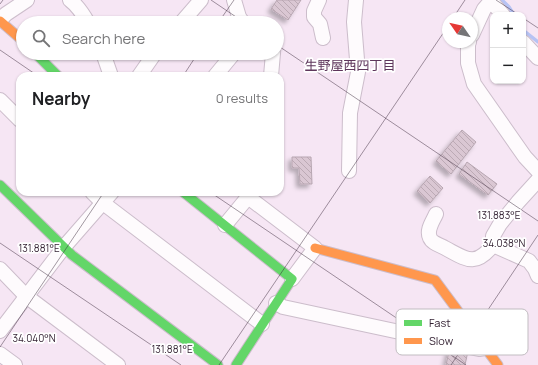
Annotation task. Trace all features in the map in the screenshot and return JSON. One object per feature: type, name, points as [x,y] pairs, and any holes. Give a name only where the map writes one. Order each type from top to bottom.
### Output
[{"type":"street","points":[[16,35],[0,20],[6,14],[27,0]]},
{"type":"street","points":[[70,0],[84,16]]},
{"type":"street","points":[[187,16],[201,0]]},
{"type":"street","points":[[234,0],[239,16]]},
{"type":"street","points":[[319,0],[314,11],[314,17],[320,24],[323,38]]},
{"type":"street","points":[[349,171],[350,113],[358,72],[354,22],[356,0]]},
{"type":"street","points":[[478,22],[484,9],[491,1],[500,12]]},
{"type":"street","points":[[526,45],[538,58]]},
{"type":"street","points":[[468,48],[468,63],[474,84],[525,157],[538,171]]},
{"type":"street","points":[[42,60],[54,72]]},
{"type":"street","points":[[105,60],[110,72]]},
{"type":"street","points":[[142,72],[150,60]]},
{"type":"street","points":[[218,72],[228,60]]},
{"type":"street","points":[[271,72],[272,60]]},
{"type":"street","points":[[0,100],[16,116]]},
{"type":"street","points":[[436,214],[429,230],[429,237],[434,242],[467,259],[478,258],[486,254],[493,245],[493,236],[500,224],[538,180]]},
{"type":"street","points":[[0,185],[72,255],[218,365]]},
{"type":"street","points":[[188,196],[292,279]]},
{"type":"street","points":[[226,225],[246,196]]},
{"type":"street","points":[[250,196],[315,248],[435,280],[456,309]]},
{"type":"street","points":[[0,331],[64,247],[108,197],[262,324]]},
{"type":"street","points":[[493,245],[529,261],[538,276]]},
{"type":"street","points":[[236,365],[292,279],[315,248]]},
{"type":"street","points":[[0,269],[26,296],[118,365]]},
{"type":"street","points":[[276,303],[283,307],[396,331]]},
{"type":"street","points":[[0,354],[15,365]]},
{"type":"street","points":[[490,355],[498,365]]},
{"type":"building","points":[[277,0],[301,0],[288,20],[271,9]]},
{"type":"building","points":[[462,130],[476,142],[451,174],[436,161]]},
{"type":"building","points":[[292,157],[311,157],[312,184],[300,184],[299,168],[292,168]]},
{"type":"building","points":[[467,162],[497,184],[488,195],[459,174]]},
{"type":"building","points":[[430,176],[443,188],[430,203],[417,191]]},
{"type":"building","points":[[448,355],[467,355],[465,365],[446,365]]},
{"type":"waterway","points":[[502,0],[512,12]]},
{"type":"waterway","points":[[526,32],[538,42]]},
{"type":"traffic: fast","points":[[42,60],[54,72]]},
{"type":"traffic: fast","points":[[0,185],[72,255],[218,365]]},
{"type":"traffic: fast","points":[[188,196],[292,279],[236,365]]},
{"type":"traffic: slow","points":[[0,21],[16,35]]},
{"type":"traffic: slow","points":[[315,248],[435,280],[456,309]]},
{"type":"traffic: slow","points":[[491,355],[498,365]]},
{"type":"district","name":"生野屋西四丁目","points":[[350,65]]}]
